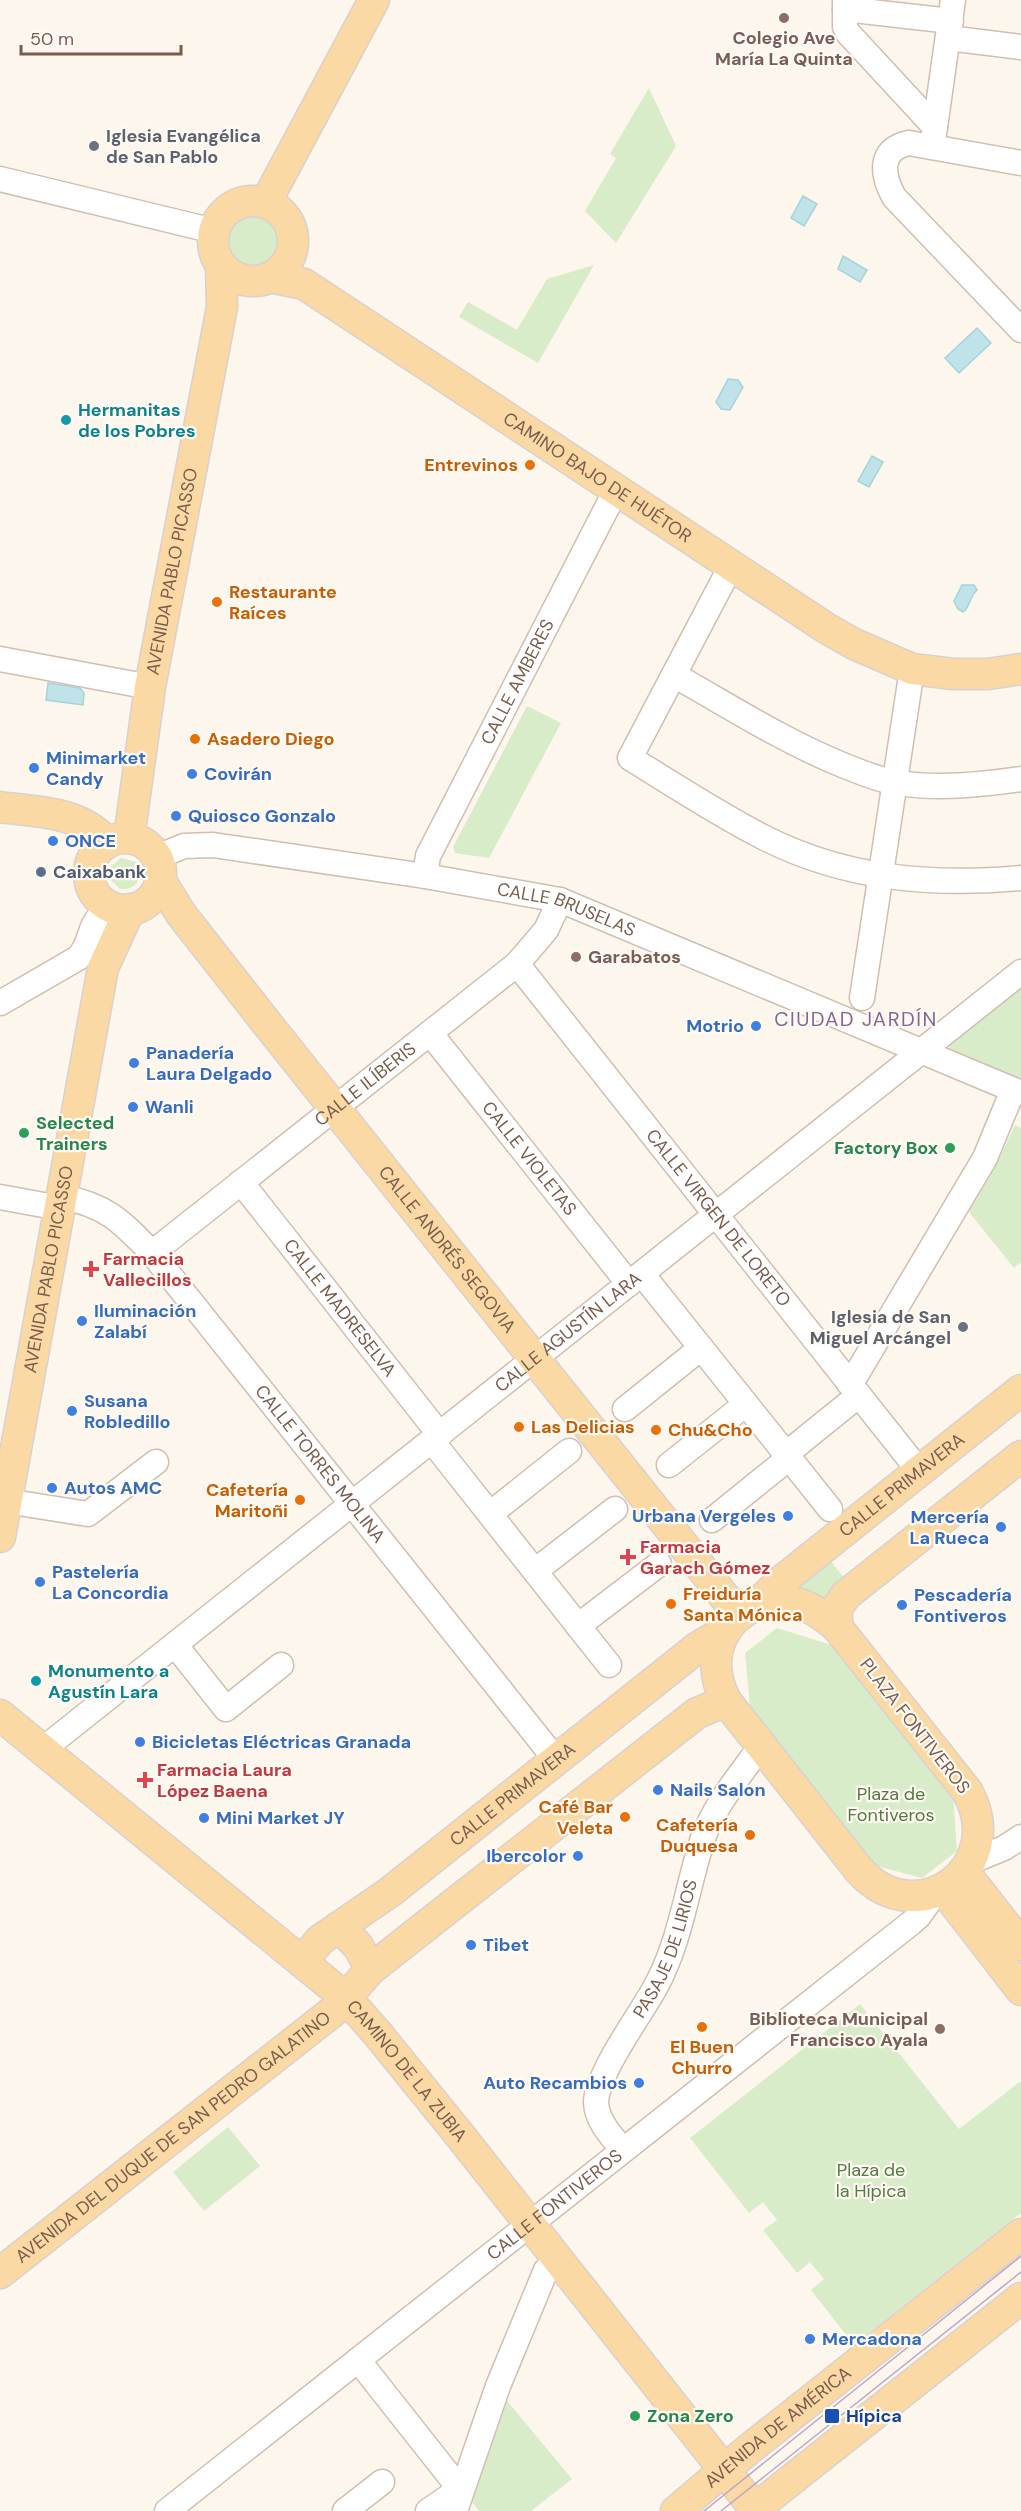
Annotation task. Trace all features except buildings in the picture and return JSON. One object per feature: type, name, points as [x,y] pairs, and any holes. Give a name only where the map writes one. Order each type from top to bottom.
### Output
[{"type":"main road","points":[[266,202],[374,0]]},
{"type":"main road","points":[[265,279],[239,278],[221,266],[215,255],[214,231],[225,213],[246,202],[266,202],[280,211],[287,220],[292,232],[291,254],[304,284]]},
{"type":"main road","points":[[222,307],[248,294],[282,268],[291,254]]},
{"type":"main road","name":"AVENIDA PABLO PICASSO","points":[[118,840],[150,687],[222,307],[221,266]]},
{"type":"main road","name":"CAMINO BAJO DE HUÉTOR","points":[[265,279],[304,284],[731,566],[854,644],[903,664],[953,674],[988,674],[1020,659]]},
{"type":"main road","name":"CAMINO BAJO DE HUÉTOR","points":[[903,664],[1020,659]]},
{"type":"main road","name":"CAMINO BAJO DE HUÉTOR","points":[[988,674],[1021,693]]},
{"type":"main road","points":[[0,807],[79,820],[101,836],[144,843],[158,869],[149,900],[112,909],[93,891],[89,876],[93,858],[118,840]]},
{"type":"main road","name":"CALLE ANDRÉS SEGOVIA","points":[[158,869],[181,914],[740,1617]]},
{"type":"main road","name":"AVENIDA PABLO PICASSO","points":[[0,1537],[6,1501],[9,1443],[61,1203],[112,909]]},
{"type":"main road","name":"CALLE PRIMAVERA","points":[[302,1962],[320,1940],[390,1892],[698,1647],[740,1617],[778,1583],[1021,1390]]},
{"type":"main road","points":[[837,1627],[837,1608],[846,1595],[1021,1456]]},
{"type":"main road","name":"PLAZA FONTIVEROS","points":[[740,1617],[776,1600],[803,1604],[820,1613],[837,1627],[967,1791],[975,1807],[979,1825],[976,1849],[953,1879]]},
{"type":"main road","points":[[740,1617],[718,1646],[716,1663],[718,1683],[726,1701],[871,1883],[897,1895],[922,1896],[953,1879]]},
{"type":"main road","points":[[346,1998],[371,1968],[697,1713],[726,1701]]},
{"type":"main road","name":"CAMINO DE LA ZUBIA","points":[[0,1715],[22,1741],[346,1998],[397,2056],[755,2510]]},
{"type":"main road","points":[[953,1879],[1021,1945]]},
{"type":"main road","points":[[953,1879],[1021,1990]]},
{"type":"main road","points":[[390,1892],[398,1918],[407,1927],[418,1932]]},
{"type":"main road","points":[[339,1927],[358,1946],[371,1968]]},
{"type":"main road","name":"AVENIDA DEL DUQUE DE SAN PEDRO GALATINO","points":[[0,2273],[336,2009],[346,1998]]},
{"type":"main road","name":"AVENIDA DE AMÉRICA","points":[[676,2511],[1021,2234]]},
{"type":"main road","points":[[755,2510],[1021,2298]]},
{"type":"street","points":[[933,137],[848,33],[845,27],[845,4],[951,20],[1021,47]]},
{"type":"street","points":[[933,137],[951,20]]},
{"type":"street","points":[[1021,163],[933,137],[898,145],[889,152],[885,164],[885,176],[894,197],[1021,330]]},
{"type":"street","points":[[0,179],[214,231]]},
{"type":"street","name":"CALLE AMBERES","points":[[424,876],[428,855],[616,490]]},
{"type":"street","points":[[731,566],[630,758],[764,838],[798,853],[881,876],[931,882],[979,882],[1021,878]]},
{"type":"street","points":[[0,660],[150,687]]},
{"type":"street","points":[[862,998],[895,782],[903,664]]},
{"type":"street","points":[[674,675],[831,760],[895,782],[939,786],[983,785],[1021,779]]},
{"type":"street","name":"CALLE BRUSELAS","points":[[158,869],[184,846],[213,845],[424,876],[560,900],[1017,1091]]},
{"type":"street","name":"CALLE ILÍBERIS","points":[[152,1252],[517,964],[546,930],[560,900]]},
{"type":"street","points":[[0,1003],[78,958],[88,948],[93,923],[112,909]]},
{"type":"street","name":"CALLE VIRGEN DE LORETO","points":[[517,964],[920,1472]]},
{"type":"street","name":"CALLE AGUSTÍN LARA","points":[[22,1741],[116,1693],[1021,972]]},
{"type":"street","name":"CALLE VIOLETAS","points":[[430,1033],[636,1279],[701,1348],[830,1509]]},
{"type":"street","points":[[712,1520],[788,1456],[854,1389],[856,1375],[985,1158],[1017,1091]]},
{"type":"street","name":"CALLE MADRESELVA","points":[[241,1182],[436,1438],[490,1514],[609,1665]]},
{"type":"street","name":"CALLE TORRES MOLINA","points":[[0,1197],[101,1208],[123,1224],[152,1252],[556,1760]]},
{"type":"street","points":[[624,1409],[701,1348]]},
{"type":"street","points":[[669,1465],[746,1404]]},
{"type":"street","points":[[490,1514],[569,1451]]},
{"type":"street","points":[[6,1501],[88,1514],[156,1462]]},
{"type":"street","points":[[535,1571],[615,1509]]},
{"type":"street","points":[[578,1626],[659,1564]]},
{"type":"street","points":[[176,1646],[226,1709],[281,1665]]},
{"type":"street","name":"PASAJE DE LIRIOS","points":[[622,2150],[600,2120],[596,2104],[599,2084],[657,1984],[669,1958],[704,1837],[723,1799],[761,1746]]},
{"type":"street","points":[[953,1879],[1021,1837]]},
{"type":"street","name":"CALLE FONTIVEROS","points":[[167,2511],[918,1917],[953,1879]]},
{"type":"street","points":[[428,2511],[456,2493],[546,2270],[559,2260]]},
{"type":"street","points":[[358,2360],[456,2493]]},
{"type":"street","points":[[345,2511],[382,2482]]},
{"type":"green space","points":[[649,88],[676,146],[616,243],[585,211],[616,158],[610,154]]},
{"type":"green space","points":[[253,212],[270,217],[278,225],[283,242],[278,259],[270,267],[253,272],[236,267],[228,259],[223,242],[228,225],[236,217]]},
{"type":"green space","points":[[594,265],[538,363],[459,317],[468,302],[517,330],[547,279]]},
{"type":"green space","points":[[527,706],[561,723],[489,858],[455,853],[453,847]]},
{"type":"green space","points":[[121,858],[136,862],[139,867],[138,882],[131,888],[120,889],[109,878],[109,868]]},
{"type":"green space","points":[[1021,985],[1021,1077],[1016,1077],[950,1049],[948,1043]]},
{"type":"green space","points":[[1015,1125],[1021,1128],[1021,1262],[1014,1268],[969,1212],[996,1166]]},
{"type":"green space","points":[[825,1554],[849,1584],[828,1601],[788,1583]]},
{"type":"green space","name":"Plaza de Fontiveros","points":[[777,1628],[838,1647],[953,1793],[957,1851],[922,1878],[865,1863],[751,1717],[745,1653]]},
{"type":"green space","name":"Plaza de la Hípica","points":[[860,2004],[959,2129],[1021,2081],[1021,2213],[854,2345],[811,2290],[824,2279],[810,2262],[797,2273],[763,2230],[777,2220],[763,2202],[749,2213],[690,2138]]},
{"type":"green space","points":[[228,2127],[260,2166],[204,2211],[173,2172]]},
{"type":"green space","points":[[503,2396],[572,2479],[531,2511],[479,2511],[469,2498]]},
{"type":"water","points":[[803,196],[817,204],[804,226],[791,218]]},
{"type":"water","points":[[843,256],[867,270],[860,282],[838,269]]},
{"type":"water","points":[[977,328],[991,343],[959,373],[945,358]]},
{"type":"water","points":[[728,379],[738,380],[743,387],[730,410],[721,409],[716,402]]},
{"type":"water","points":[[872,456],[883,462],[869,487],[858,481]]},
{"type":"water","points":[[962,585],[974,585],[977,590],[963,612],[958,609],[954,601]]},
{"type":"water","points":[[48,683],[80,688],[84,693],[83,705],[46,700]]},
{"type":"tram line","points":[[704,2511],[1021,2256]]},
{"type":"tram line","points":[[721,2511],[1021,2272]]},
{"type":"place","name":"Colegio Ave María La Quinta","points":[[784,18]]},
{"type":"place","name":"Iglesia Evangélica de San Pablo","points":[[94,146]]},
{"type":"place","name":"Hermanitas de los Pobres","points":[[66,420]]},
{"type":"place","name":"Entrevinos","points":[[530,465]]},
{"type":"place","name":"Restaurante Raíces","points":[[217,602]]},
{"type":"place","name":"Asadero Diego","points":[[195,739]]},
{"type":"place","name":"Minimarket Candy","points":[[34,768]]},
{"type":"place","name":"Covirán","points":[[192,774]]},
{"type":"place","name":"Quiosco Gonzalo","points":[[176,816]]},
{"type":"place","name":"ONCE","points":[[53,841]]},
{"type":"place","name":"Caixabank","points":[[41,872]]},
{"type":"place","name":"Garabatos","points":[[576,957]]},
{"type":"place","name":"Motrio","points":[[756,1026]]},
{"type":"place","name":"Panadería Laura Delgado","points":[[134,1063]]},
{"type":"place","name":"Wanli","points":[[133,1107]]},
{"type":"place","name":"Selected Trainers","points":[[24,1133]]},
{"type":"place","name":"Factory Box","points":[[950,1148]]},
{"type":"place","name":"Farmacia Vallecillos","points":[[91,1269]]},
{"type":"place","name":"Iluminación Zalabí","points":[[82,1321]]},
{"type":"place","name":"Iglesia de San Miguel Arcángel","points":[[963,1327]]},
{"type":"place","name":"Susana Robledillo","points":[[72,1411]]},
{"type":"place","name":"Las Delicias","points":[[519,1427]]},
{"type":"place","name":"Chu&Cho","points":[[656,1430]]},
{"type":"place","name":"Autos AMC","points":[[52,1488]]},
{"type":"place","name":"Cafetería Maritoñi","points":[[300,1500]]},
{"type":"place","name":"Urbana Vergeles","points":[[788,1516]]},
{"type":"place","name":"Mercería La Rueca","points":[[1001,1527]]},
{"type":"place","name":"Farmacia Garach Gómez","points":[[628,1557]]},
{"type":"place","name":"Pastelería La Concordia","points":[[40,1582]]},
{"type":"place","name":"Freiduría Santa Mónica","points":[[671,1604]]},
{"type":"place","name":"Pescadería Fontiveros","points":[[902,1605]]},
{"type":"place","name":"Monumento a Agustín Lara","points":[[36,1681]]},
{"type":"place","name":"Bicicletas Eléctricas Granada","points":[[140,1742]]},
{"type":"place","name":"Farmacia Laura López Baena","points":[[145,1780]]},
{"type":"place","name":"Nails Salon","points":[[658,1790]]},
{"type":"place","name":"Café Bar Veleta","points":[[625,1817]]},
{"type":"place","name":"Mini Market JY","points":[[204,1818]]},
{"type":"place","name":"Cafetería Duquesa","points":[[750,1835]]},
{"type":"place","name":"Ibercolor","points":[[578,1856]]},
{"type":"place","name":"Tibet","points":[[471,1945]]},
{"type":"place","name":"El Buen Churro","points":[[702,2027]]},
{"type":"place","name":"Biblioteca Municipal Francisco Ayala","points":[[940,2029]]},
{"type":"place","name":"Auto Recambios","points":[[639,2083]]},
{"type":"place","name":"Mercadona","points":[[810,2339]]},
{"type":"place","name":"Zona Zero","points":[[635,2416]]},
{"type":"place","name":"Hípica","points":[[832,2416]]},
{"type":"district","name":"CIUDAD JARDÍN","points":[[856,1019]]}]
